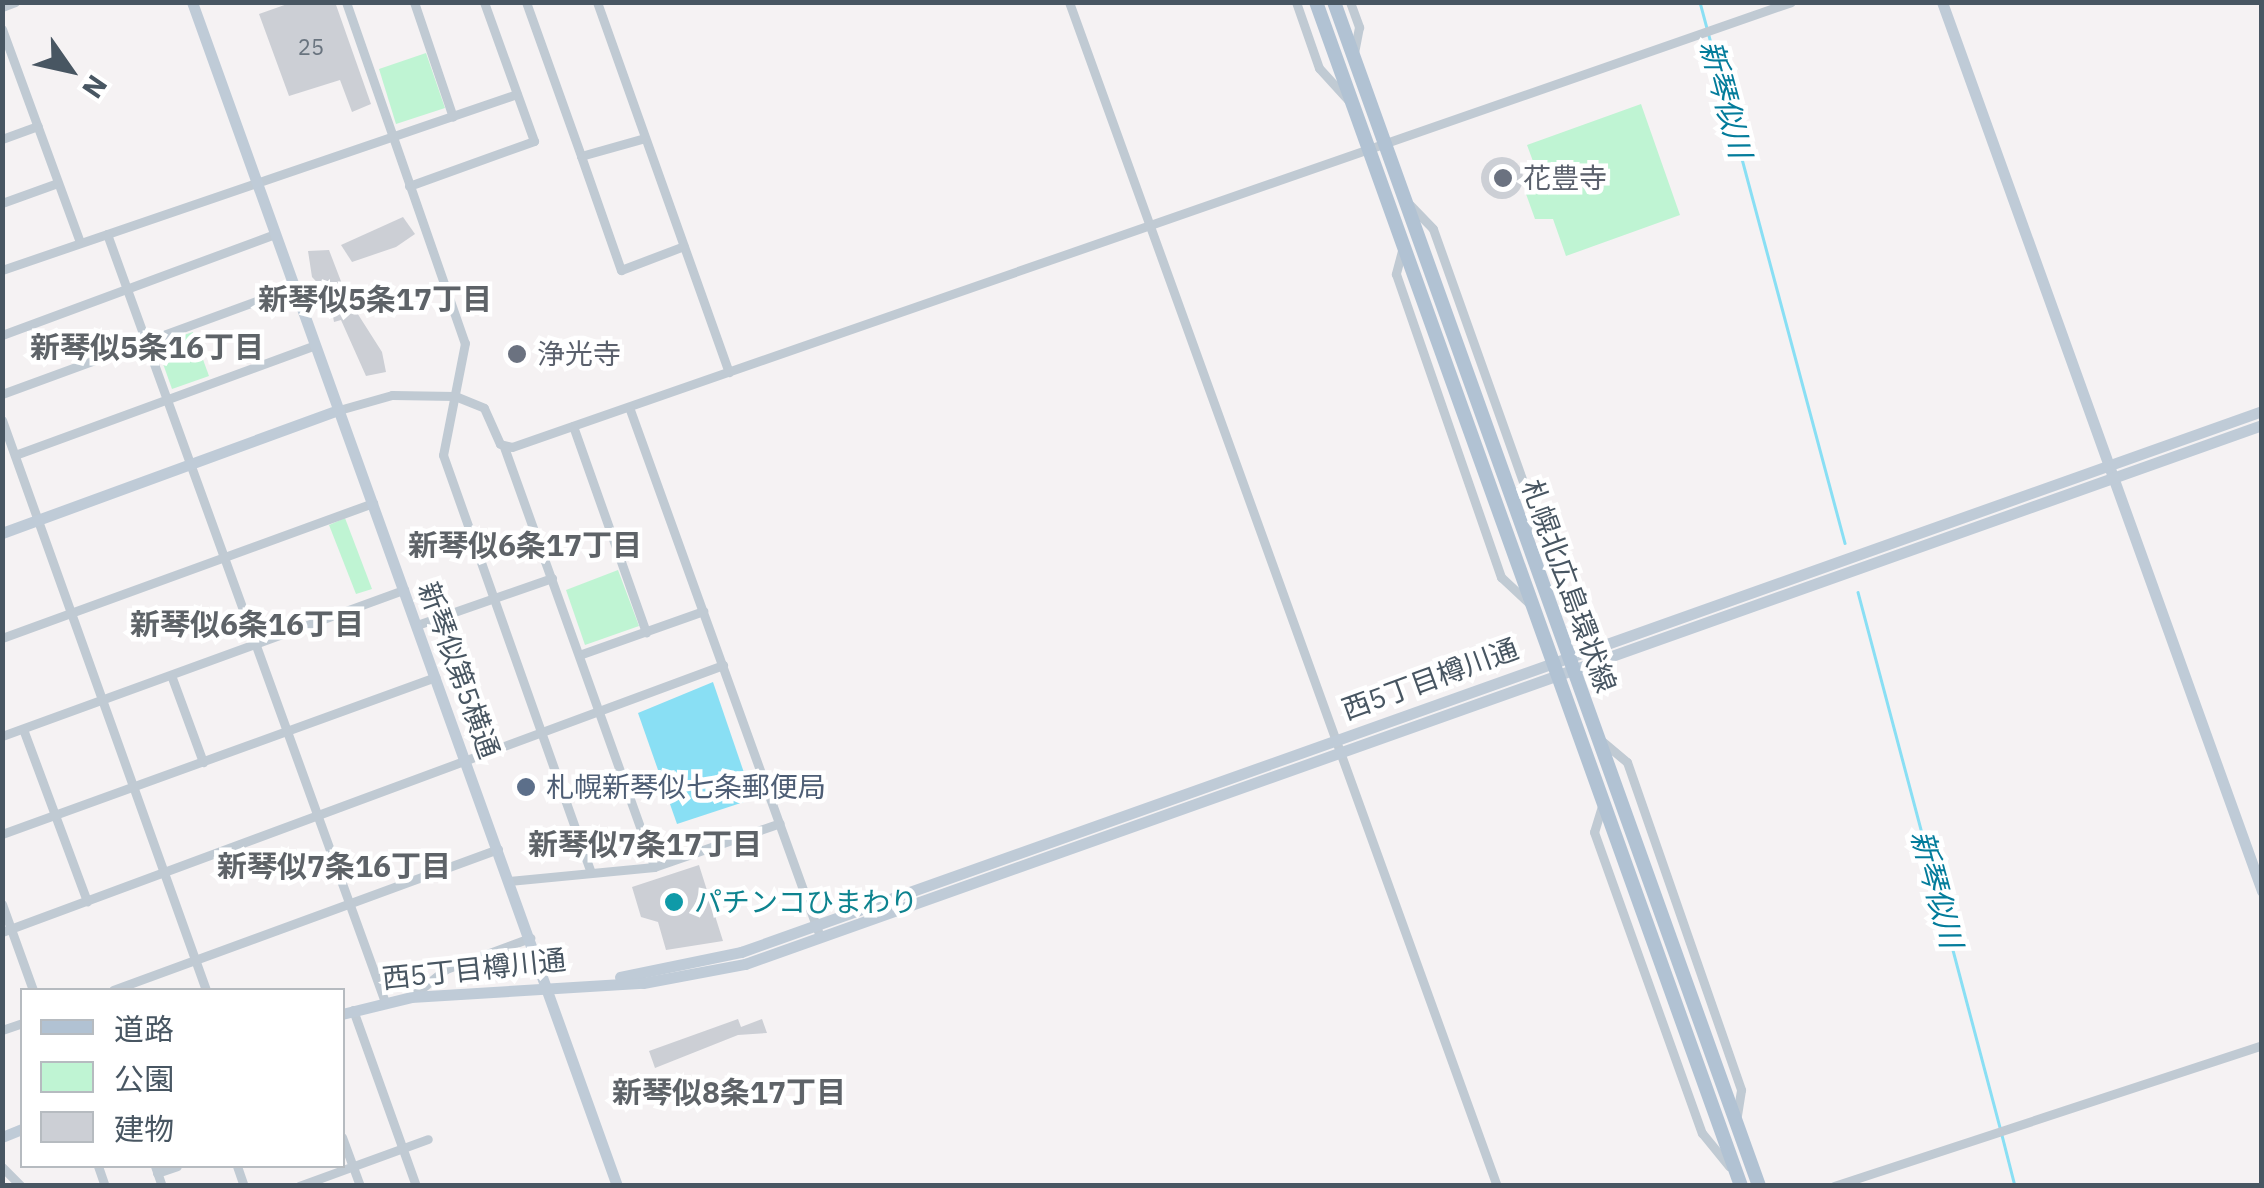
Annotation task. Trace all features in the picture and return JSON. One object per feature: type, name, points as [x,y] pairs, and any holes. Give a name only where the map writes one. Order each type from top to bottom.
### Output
[{"type":"main road","name":"札幌北広島環状線","points":[[1316,2],[1533,606],[1597,736],[1758,1186]]},
{"type":"main road","name":"札幌北広島環状線","points":[[1334,2],[1525,536],[1603,802],[1739,1180]]},
{"type":"street","points":[[2,7],[15,2]]},
{"type":"street","name":"新琴似第5横通","points":[[192,2],[617,1186]]},
{"type":"street","points":[[346,2],[464,343],[442,456],[591,872]]},
{"type":"street","points":[[414,2],[453,116]]},
{"type":"street","points":[[408,186],[534,141],[484,2]]},
{"type":"street","points":[[526,2],[621,270],[684,246]]},
{"type":"street","points":[[597,2],[729,372]]},
{"type":"street","points":[[1069,2],[1497,1186]]},
{"type":"street","points":[[1296,2],[1319,68],[1354,107]]},
{"type":"street","points":[[1350,2],[1358,27],[1353,57]]},
{"type":"street","points":[[504,447],[1370,152],[1791,2]]},
{"type":"street","points":[[1942,2],[2262,891]]},
{"type":"street","points":[[2,28],[80,242]]},
{"type":"street","points":[[2,75],[18,70]]},
{"type":"street","points":[[2,270],[517,94]]},
{"type":"street","points":[[2,139],[38,126]]},
{"type":"street","points":[[581,156],[646,138]]},
{"type":"street","points":[[2,202],[58,183]]},
{"type":"street","points":[[107,234],[384,1002]]},
{"type":"street","points":[[2,335],[276,234]]},
{"type":"street","points":[[2,394],[294,286]]},
{"type":"street","points":[[15,455],[316,344]]},
{"type":"street","points":[[2,533],[339,410],[392,395],[455,396],[484,408],[504,447],[654,867]]},
{"type":"street","points":[[629,407],[818,930]]},
{"type":"street","name":"西5丁目樽川通","points":[[348,1012],[410,997],[611,980],[741,952],[818,930],[2111,471],[2262,411]]},
{"type":"street","points":[[2,420],[6,442],[15,455],[205,988]]},
{"type":"street","name":"西5丁目樽川通","points":[[2111,471],[2262,425]]},
{"type":"street","points":[[573,426],[646,632]]},
{"type":"street","points":[[2,638],[373,503]]},
{"type":"street","points":[[416,625],[552,578]]},
{"type":"street","points":[[2,736],[404,590]]},
{"type":"street","points":[[579,655],[704,611]]},
{"type":"street","points":[[7,931],[319,817],[539,729],[723,665]]},
{"type":"street","points":[[171,676],[202,762]]},
{"type":"street","points":[[2,834],[435,677]]},
{"type":"street","points":[[24,728],[87,902]]},
{"type":"street","points":[[509,881],[654,867],[780,823]]},
{"type":"street","points":[[118,988],[498,849]]},
{"type":"street","points":[[2,904],[7,931],[33,988]]},
{"type":"street","points":[[410,997],[446,969],[530,938]]},
{"type":"street","points":[[348,1012],[416,1186]]},
{"type":"street","points":[[1834,1186],[2262,1045]]},
{"type":"street","points":[[300,1185],[428,1139]]},
{"type":"street","points":[[345,1145],[360,1186]]},
{"type":"street","points":[[2,1167],[21,1186]]},
{"type":"street","points":[[156,1169],[162,1186]]},
{"type":"green space","points":[[426,53],[445,108],[396,124],[379,69]]},
{"type":"green space","points":[[1641,104],[1680,215],[1566,256],[1553,219],[1535,219],[1526,194],[1526,180],[1538,175],[1527,145]]},
{"type":"green space","points":[[193,332],[209,376],[172,389],[156,344]]},
{"type":"green space","points":[[345,518],[372,589],[356,594],[329,525]]},
{"type":"green space","points":[[618,570],[639,626],[585,645],[566,590]]},
{"type":"water","points":[[713,682],[753,799],[677,824],[638,713]]},
{"type":"building","points":[[293,2],[335,2],[371,104],[352,112],[340,80],[289,96],[259,14]]},
{"type":"building","name":"花豊寺","points":[[1502,157],[1517,163],[1523,178],[1517,193],[1502,199],[1487,193],[1481,178],[1487,163]]},
{"type":"building","points":[[403,217],[415,234],[396,247],[352,262],[341,245]]},
{"type":"building","points":[[329,250],[347,297],[382,352],[386,372],[366,376],[341,320],[334,322],[329,295],[312,277],[308,251]]},
{"type":"building","name":"パチンコひまわり","points":[[699,865],[723,941],[666,950],[658,922],[641,917],[632,887]]},
{"type":"building","points":[[738,1019],[741,1027],[762,1019],[767,1033],[738,1035],[655,1068],[649,1051]]},
{"type":"waterway","name":"新琴似川","points":[[1700,2],[1845,543]]},
{"type":"waterway","name":"新琴似川","points":[[1858,592],[2000,1127]]},
{"type":"waterway","name":"新琴似川","points":[[2002,1135],[2015,1186]]},
{"type":"place","name":"花豊寺","points":[[1503,178]]},
{"type":"place","name":"浄光寺","points":[[517,354]]},
{"type":"place","name":"札幌新琴似七条郵便局","points":[[526,787]]},
{"type":"place","name":"パチンコひまわり","points":[[674,902]]},
{"type":"district","name":"新琴似5条17丁目","points":[[375,299]]},
{"type":"district","name":"新琴似5条16丁目","points":[[147,347]]},
{"type":"district","name":"新琴似6条17丁目","points":[[525,545]]},
{"type":"district","name":"新琴似6条16丁目","points":[[247,624]]},
{"type":"district","name":"新琴似7条17丁目","points":[[645,844]]},
{"type":"district","name":"新琴似7条16丁目","points":[[334,866]]},
{"type":"district","name":"新琴似8条17丁目","points":[[729,1092]]}]
